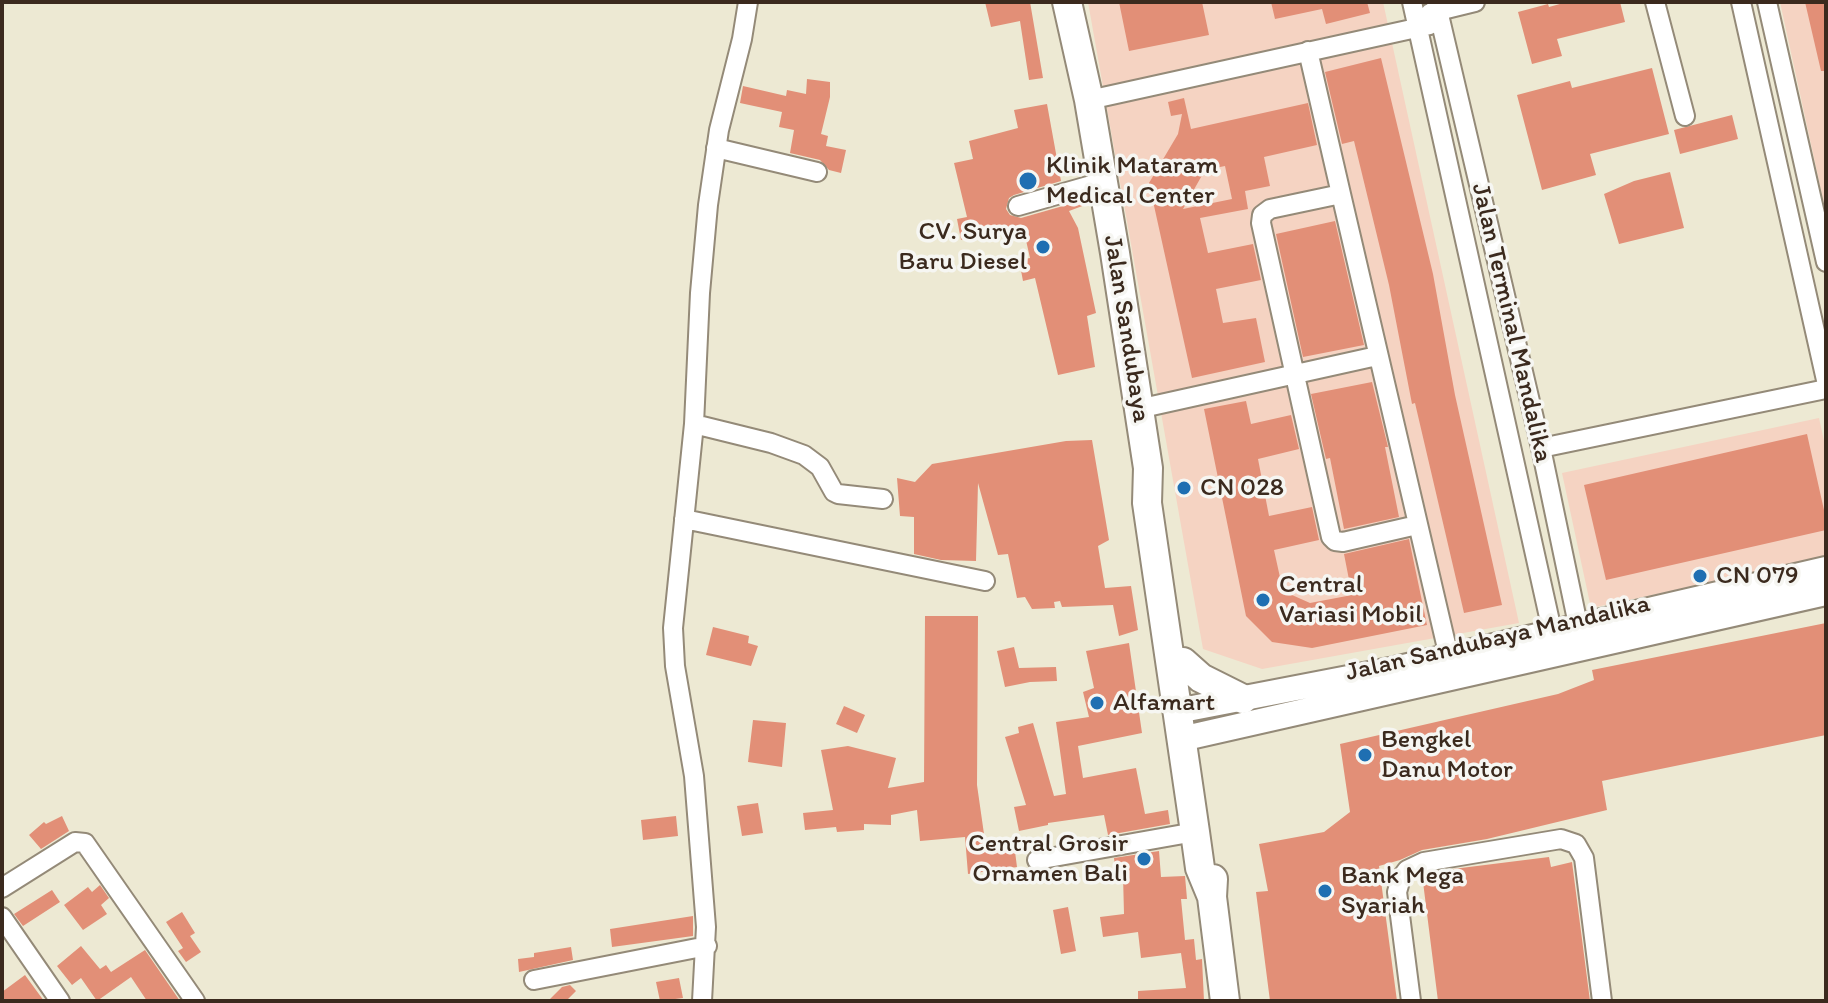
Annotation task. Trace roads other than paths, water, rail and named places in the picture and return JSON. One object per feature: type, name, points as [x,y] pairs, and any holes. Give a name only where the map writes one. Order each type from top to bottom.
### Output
[{"type":"highway","name":"Jalan Sandubaya","points":[[1067,2],[1089,100],[1148,468],[1159,500],[1183,662],[1195,832],[1200,868],[1212,897]]},
{"type":"highway","name":"Jalan Sandubaya","points":[[1148,468],[1147,503],[1213,866],[1212,897],[1225,1001]]},
{"type":"highway","points":[[1183,662],[1201,678],[1243,699]]},
{"type":"main road","points":[[1581,638],[1826,569]]},
{"type":"main road","name":"Jalan Sandubaya Mandalika","points":[[1186,724],[1581,638],[1826,593]]},
{"type":"main road","points":[[1186,724],[1243,699],[1449,657],[1555,644]]},
{"type":"street","points":[[702,1001],[707,946],[694,776],[674,653],[673,628],[694,424],[700,293],[716,148],[748,2]]},
{"type":"street","points":[[1089,100],[1308,51],[1415,15],[1475,2]]},
{"type":"street","points":[[1655,2],[1685,116]]},
{"type":"street","points":[[1741,2],[1826,380]]},
{"type":"street","points":[[1767,2],[1826,262]]},
{"type":"street","points":[[1439,12],[1541,448],[1581,638]]},
{"type":"street","name":"Jalan Terminal Mandalika","points":[[1415,15],[1555,644]]},
{"type":"street","points":[[1308,51],[1449,657]]},
{"type":"street","points":[[716,148],[817,172]]},
{"type":"street","points":[[1018,206],[1102,182]]},
{"type":"street","points":[[1341,194],[1270,209],[1262,215],[1261,223],[1331,537],[1343,542],[1417,525]]},
{"type":"street","points":[[1138,409],[1377,356]]},
{"type":"street","points":[[1541,448],[1826,389]]},
{"type":"street","points":[[694,424],[771,443],[804,455],[820,467],[838,494],[883,499]]},
{"type":"street","points":[[684,519],[985,581]]},
{"type":"street","points":[[1037,860],[1195,832]]},
{"type":"street","points":[[1411,1001],[1397,892],[1401,878],[1415,865],[1557,839],[1576,844],[1584,858],[1602,1001]]},
{"type":"street","points":[[2,888],[75,842],[85,843],[195,1001]]},
{"type":"street","points":[[2,917],[60,1001]]},
{"type":"street","points":[[534,980],[707,946]]},
{"type":"place","name":"Klinik Mataram Medical Center","points":[[1028,181]]},
{"type":"place","name":"CV. Surya Baru Diesel","points":[[1043,247]]},
{"type":"place","name":"CN 028","points":[[1184,488]]},
{"type":"place","name":"CN 079","points":[[1700,576]]},
{"type":"place","name":"Central Variasi Mobil","points":[[1263,600]]},
{"type":"place","name":"Alfamart","points":[[1097,703]]},
{"type":"place","name":"Bengkel Danu Motor","points":[[1365,755]]},
{"type":"place","name":"Central Grosir Ornamen Bali","points":[[1144,859]]},
{"type":"place","name":"Bank Mega Syariah","points":[[1325,891]]}]
